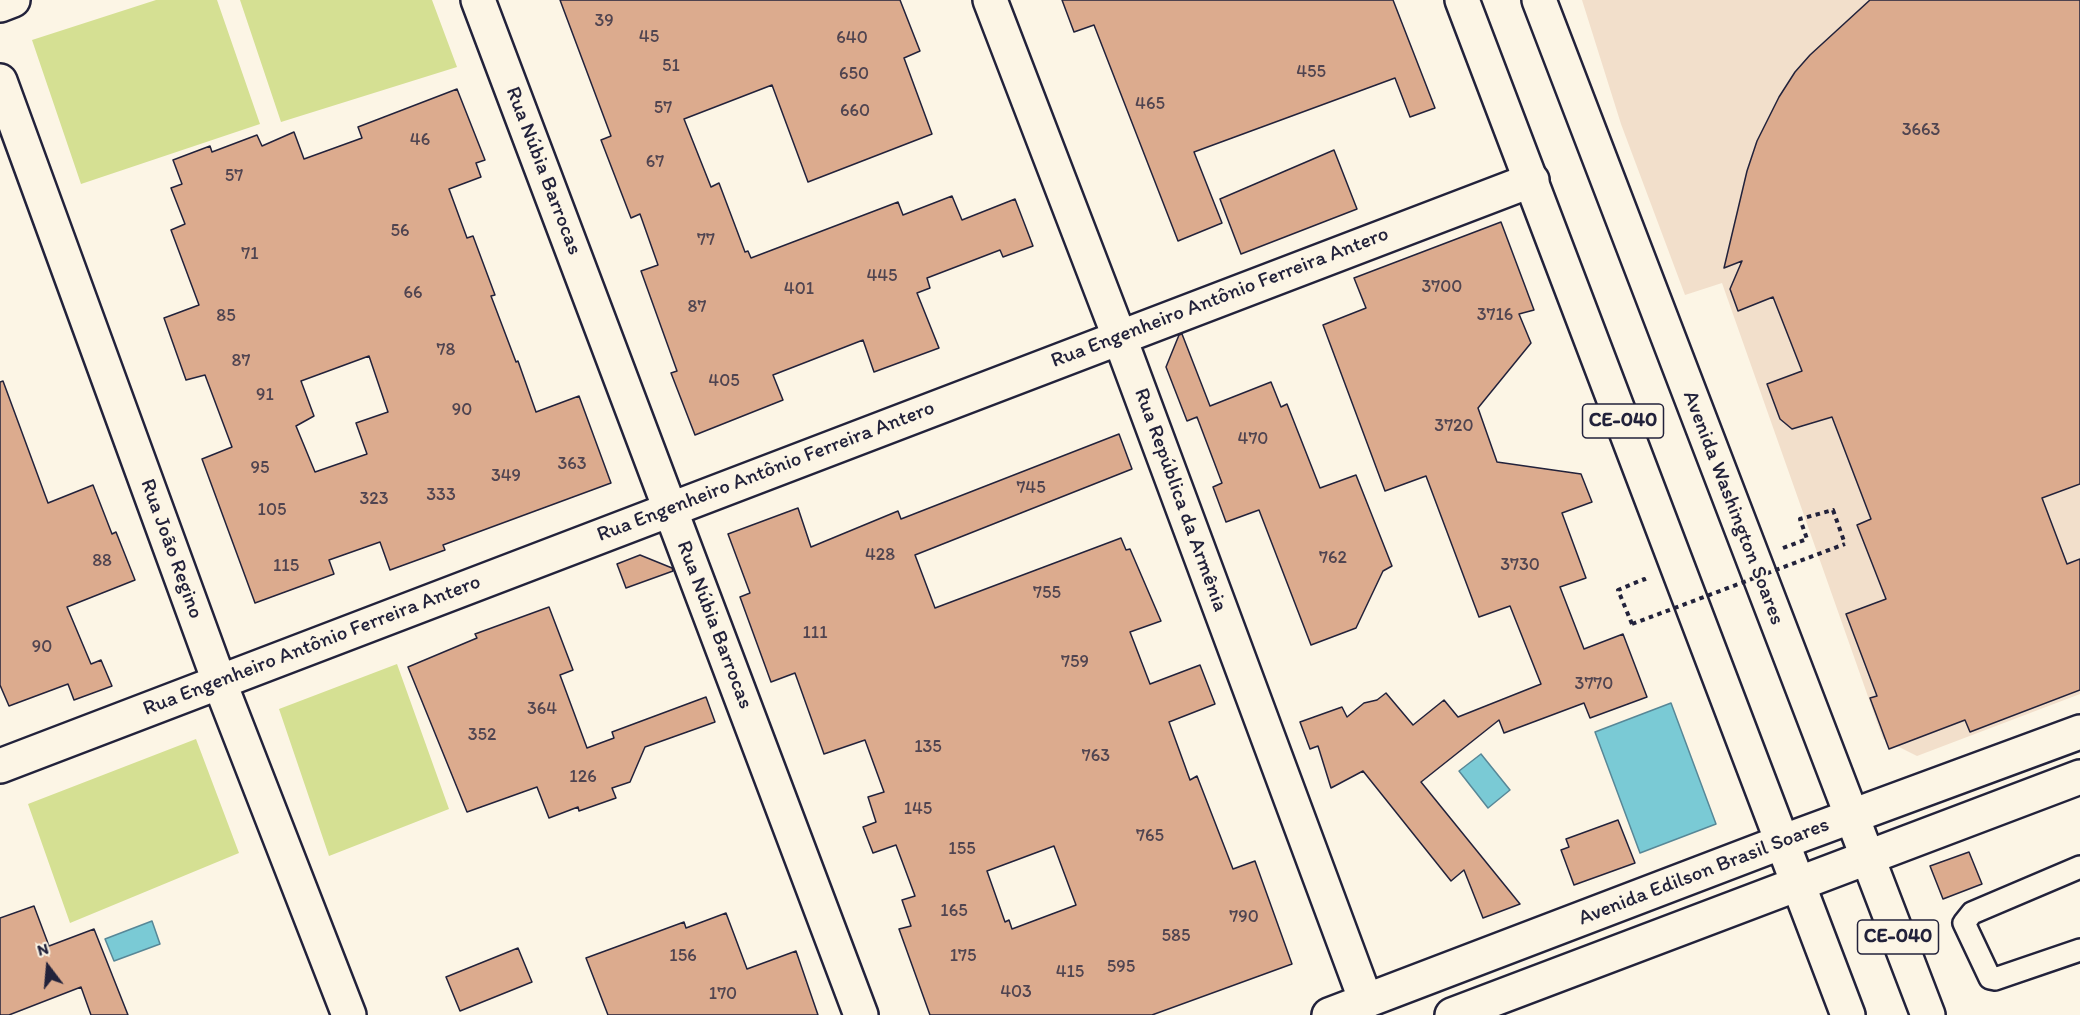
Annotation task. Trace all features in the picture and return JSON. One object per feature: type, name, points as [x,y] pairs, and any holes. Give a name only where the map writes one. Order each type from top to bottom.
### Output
[{"type":"main road","points":[[0,5],[13,0]]},
{"type":"main road","name":"Rua Núbia Barrocas","points":[[478,0],[861,1015]]},
{"type":"main road","name":"Rua República da Armênia","points":[[990,0],[1119,336],[1366,1001]]},
{"type":"main road","name":"CE-040","points":[[1462,0],[1848,1015]]},
{"type":"main road","name":"Avenida Washington Soares","points":[[1539,0],[1928,1015]]},
{"type":"main road","name":"Rua João Regino","points":[[0,81],[219,681],[349,1015]]},
{"type":"main road","name":"Rua Engenheiro Antônio Ferreira Antero","points":[[0,766],[1119,336],[1532,180]]},
{"type":"main road","name":"Avenida Edilson Brasil Soares","points":[[1329,1015],[1782,842],[2080,732]]},
{"type":"main road","points":[[1452,1015],[2080,777]]},
{"type":"lane","points":[[2080,867],[1972,913],[1964,923],[1990,978],[1995,979],[2080,950]]},
{"type":"path","points":[[1647,589],[1644,579],[1618,590],[1632,624],[1845,543],[1833,510],[1800,519],[1807,539]]},
{"type":"shaded area","points":[[1582,0],[2080,0],[2080,694],[1917,756],[1883,739],[1722,283],[1685,295],[1621,124]]},
{"type":"green space","points":[[156,0],[217,0],[260,124],[81,184],[32,40]]},
{"type":"green space","points":[[240,0],[432,0],[457,67],[281,122]]},
{"type":"green space","points":[[397,664],[449,809],[329,856],[279,709]]},
{"type":"green space","points":[[196,739],[239,853],[70,923],[28,804]]},
{"type":"water","points":[[1671,703],[1716,824],[1640,853],[1595,732]]},
{"type":"water","points":[[1481,754],[1510,790],[1488,808],[1459,771]]},
{"type":"water","points":[[152,921],[160,944],[114,961],[105,939]]},
{"type":"building","points":[[560,0],[900,0],[920,51],[904,58],[932,134],[808,182],[772,85],[684,119],[711,187],[719,183],[745,252],[748,251],[751,258],[898,202],[903,215],[952,196],[962,220],[1015,199],[1033,246],[1003,257],[1000,250],[927,278],[930,288],[917,293],[939,348],[874,372],[863,340],[773,375],[783,400],[695,435],[671,373],[677,371],[641,271],[658,265],[640,214],[631,218],[601,140],[611,136]]},
{"type":"building","points":[[1062,0],[1393,0],[1435,108],[1410,117],[1395,78],[1194,152],[1222,223],[1178,241],[1094,25],[1074,32]]},
{"type":"building","points":[[1870,0],[2080,0],[2080,484],[2042,498],[2067,564],[2080,559],[2080,690],[1970,732],[1965,720],[1889,749],[1870,698],[1877,696],[1846,614],[1886,599],[1857,525],[1871,519],[1832,417],[1792,429],[1780,419],[1767,384],[1802,371],[1773,297],[1738,311],[1730,289],[1742,261],[1724,268],[1747,171],[1757,141],[1779,97],[1795,72],[1810,55]]},
{"type":"building","points":[[457,89],[485,160],[476,163],[481,177],[449,189],[467,238],[473,236],[495,295],[491,296],[536,412],[579,396],[611,483],[443,545],[445,550],[390,570],[380,542],[329,560],[334,574],[255,603],[202,459],[232,447],[205,375],[186,380],[164,318],[199,305],[171,230],[185,224],[171,188],[182,184],[173,160],[210,146],[212,152],[257,135],[262,146],[294,132],[304,159],[362,138],[358,127]],"holes":[[[369,356],[388,412],[356,423],[367,454],[315,472],[296,426],[314,416],[301,381]]]},
{"type":"building","points":[[1334,150],[1357,209],[1241,254],[1220,199]]},
{"type":"building","points":[[1501,222],[1534,310],[1519,314],[1531,343],[1478,408],[1497,462],[1581,474],[1592,502],[1562,513],[1586,578],[1560,587],[1584,649],[1623,634],[1647,697],[1590,718],[1584,703],[1504,733],[1499,720],[1421,782],[1520,904],[1483,918],[1464,870],[1451,881],[1363,771],[1331,788],[1318,746],[1310,749],[1300,722],[1342,707],[1347,717],[1364,703],[1377,700],[1386,693],[1413,725],[1444,700],[1458,717],[1541,684],[1510,606],[1479,617],[1426,476],[1385,491],[1323,325],[1366,308],[1354,278]]},
{"type":"building","points":[[1182,334],[1210,406],[1271,382],[1281,407],[1287,404],[1320,488],[1356,475],[1392,566],[1383,571],[1356,628],[1311,645],[1259,510],[1226,522],[1213,487],[1222,483],[1197,417],[1187,421],[1166,367],[1179,335]]},
{"type":"building","points":[[3,381],[48,503],[93,485],[112,534],[116,532],[135,580],[67,607],[91,664],[101,660],[112,686],[74,700],[68,684],[9,706],[0,685],[0,382]]},
{"type":"building","points":[[1119,434],[1132,469],[915,555],[935,608],[1121,538],[1126,550],[1130,549],[1161,621],[1130,632],[1150,684],[1200,665],[1215,704],[1169,722],[1190,780],[1197,776],[1233,869],[1255,861],[1292,964],[1152,1015],[930,1015],[899,929],[911,926],[902,900],[915,896],[896,845],[873,853],[863,827],[876,822],[868,797],[884,792],[865,740],[824,754],[795,673],[771,682],[740,597],[750,593],[728,534],[798,508],[811,547],[898,511],[901,519]],"holes":[[[1054,846],[1076,905],[1012,929],[1009,920],[1005,922],[987,871]]]},
{"type":"building","points":[[640,555],[672,568],[673,571],[626,588],[617,564]]},
{"type":"building","points":[[549,607],[573,670],[560,675],[587,748],[614,738],[612,732],[706,697],[715,722],[645,747],[630,782],[612,788],[616,798],[579,811],[578,807],[549,818],[537,787],[467,812],[408,667],[477,638],[475,634]]},
{"type":"building","points":[[1618,820],[1635,863],[1574,885],[1561,850],[1569,847],[1566,839]]},
{"type":"building","points":[[1969,852],[1982,884],[1943,899],[1930,866]]},
{"type":"building","points":[[34,906],[49,946],[94,929],[128,1015],[91,1015],[81,987],[9,1015],[0,1015],[0,918]]},
{"type":"building","points":[[726,913],[747,969],[796,951],[818,1015],[608,1015],[586,958],[684,922],[686,928]]},
{"type":"building","points":[[518,948],[532,982],[460,1011],[446,977]]}]
